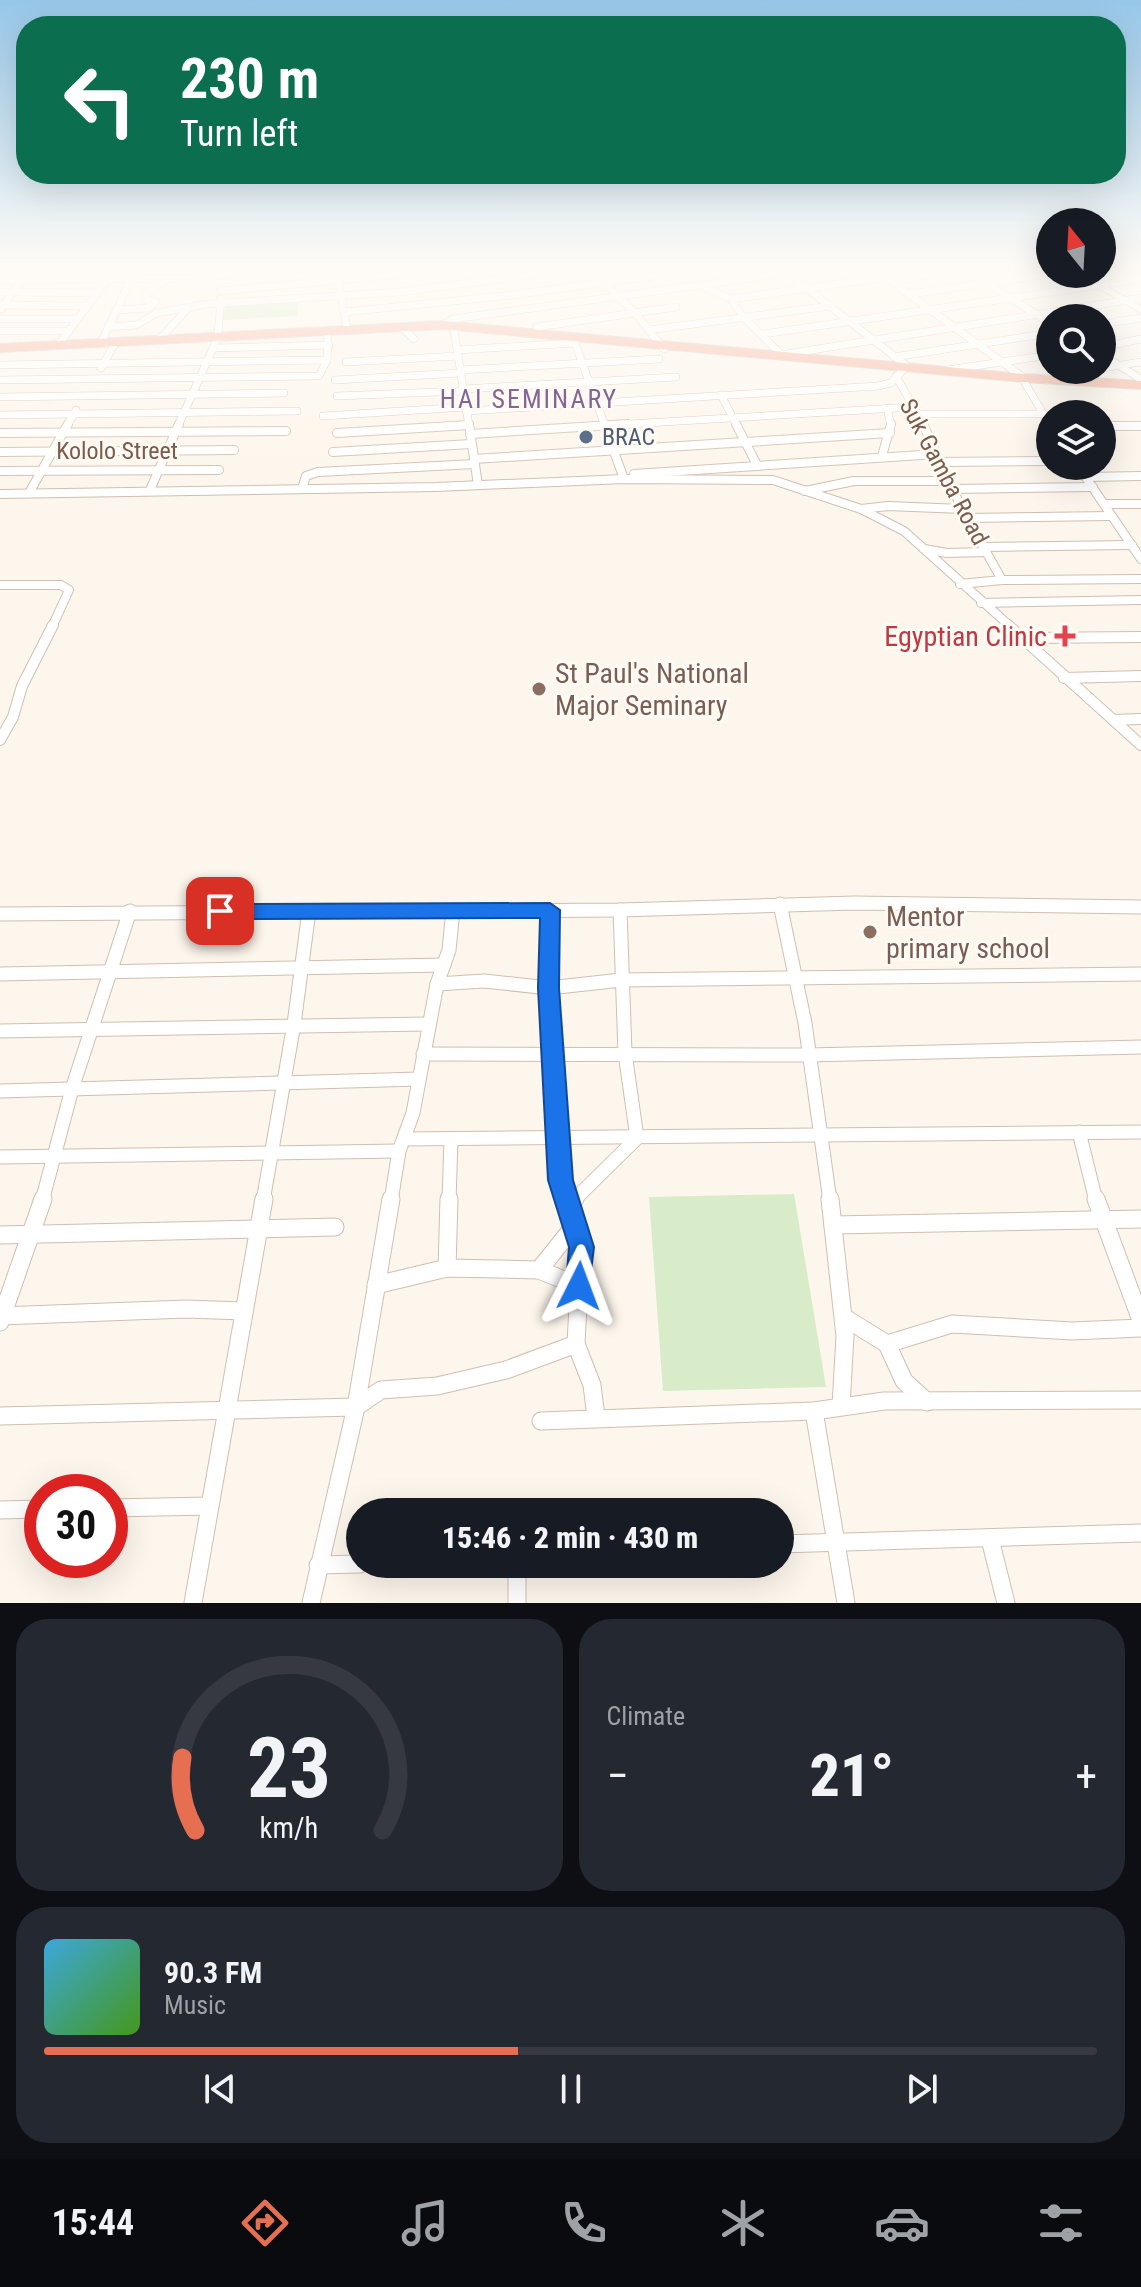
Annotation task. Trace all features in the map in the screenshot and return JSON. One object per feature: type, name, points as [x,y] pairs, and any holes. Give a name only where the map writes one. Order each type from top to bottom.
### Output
[{"type":"highway","points":[[0,350],[131,341]]},
{"type":"highway","points":[[0,350],[59,344],[187,341]]},
{"type":"highway","points":[[564,341],[1025,381],[1141,385]]},
{"type":"highway","points":[[602,341],[661,351],[784,355],[901,371],[943,371],[1036,380]]},
{"type":"highway","points":[[1116,384],[1141,385]]},
{"type":"street","points":[[150,490],[216,341]]},
{"type":"street","points":[[0,380],[320,376],[327,360],[328,341]]},
{"type":"street","points":[[454,341],[478,485]]},
{"type":"street","points":[[335,380],[582,364],[661,351],[655,341]]},
{"type":"street","points":[[770,341],[784,355],[868,341]]},
{"type":"street","points":[[323,416],[891,383],[901,371],[894,357],[874,341]]},
{"type":"street","points":[[974,341],[1025,381],[1036,404]]},
{"type":"street","points":[[894,357],[999,341]]},
{"type":"street","points":[[346,362],[574,342],[623,477]]},
{"type":"street","points":[[29,493],[103,363],[108,343]]},
{"type":"street","points":[[943,371],[1036,357]]},
{"type":"street","points":[[0,365],[327,360]]},
{"type":"street","points":[[1118,365],[1141,362]]},
{"type":"street","points":[[1118,365],[1141,385]]},
{"type":"street","name":"Suk Gamba Road","points":[[901,371],[915,410],[965,513],[1002,580]]},
{"type":"street","points":[[337,396],[676,377]]},
{"type":"street","points":[[0,397],[284,393]]},
{"type":"street","points":[[721,395],[757,465]]},
{"type":"street","points":[[882,456],[890,433],[887,408]]},
{"type":"street","points":[[337,433],[605,426],[887,408],[1036,414]]},
{"type":"street","points":[[0,415],[297,411]]},
{"type":"street","points":[[1116,426],[1141,426]]},
{"type":"street","points":[[0,433],[286,431]]},
{"type":"street","points":[[302,489],[306,476],[318,472],[613,449],[890,433]]},
{"type":"street","points":[[333,452],[471,444]]},
{"type":"street","name":"Kololo Street","points":[[0,452],[234,450]]},
{"type":"street","points":[[0,494],[478,485],[623,477],[882,456],[1036,461]]},
{"type":"street","points":[[0,471],[219,470]]},
{"type":"street","points":[[1116,476],[1141,476]]},
{"type":"street","points":[[623,477],[659,482],[773,480],[861,509],[899,527],[1141,745]]},
{"type":"street","points":[[805,491],[815,485],[869,480],[952,485],[1093,487]]},
{"type":"street","points":[[1088,480],[1141,559]]},
{"type":"street","points":[[1105,504],[1141,504]]},
{"type":"street","points":[[861,509],[1111,516]]},
{"type":"street","points":[[1124,534],[1141,533]]},
{"type":"street","points":[[924,549],[947,553],[1132,545]]},
{"type":"street","name":"Suk Gamba Road","points":[[960,584],[1002,580],[1141,579]]},
{"type":"street","points":[[0,585],[61,585],[69,590],[69,595],[22,686],[13,717],[0,740]]},
{"type":"street","points":[[981,603],[1141,600]]},
{"type":"street","points":[[1023,638],[1141,637]]},
{"type":"street","points":[[1064,678],[1141,676]]},
{"type":"street","points":[[1113,720],[1141,719]]},
{"type":"street","points":[[0,914],[620,910],[780,904],[1141,907]]},
{"type":"street","points":[[780,904],[798,976],[824,1136],[848,1363],[841,1406]]},
{"type":"street","points":[[311,1603],[356,1407],[402,1145],[419,1079],[437,984],[444,965],[453,910]]},
{"type":"street","points":[[550,910],[549,988],[561,1180],[581,1247],[576,1344],[592,1385],[596,1417]]},
{"type":"street","points":[[620,910],[625,1053],[637,1138]]},
{"type":"street","points":[[130,911],[94,1030],[72,1089],[32,1234],[1,1318],[171,1309],[244,1311]]},
{"type":"street","points":[[193,1603],[294,1024],[309,911]]},
{"type":"street","points":[[0,974],[444,965]]},
{"type":"street","points":[[437,984],[484,981],[549,988],[621,980],[798,976],[1003,978],[1141,974]]},
{"type":"street","points":[[0,1031],[428,1024]]},
{"type":"street","points":[[423,1054],[809,1055],[1141,1047]]},
{"type":"street","points":[[0,1091],[283,1086],[419,1079]]},
{"type":"street","points":[[1079,1132],[1101,1219],[1141,1320]]},
{"type":"street","points":[[0,1157],[272,1152],[402,1145],[451,1139],[1141,1132]]},
{"type":"street","points":[[569,1204],[637,1138]]},
{"type":"street","points":[[447,1268],[451,1139]]},
{"type":"street","points":[[833,1225],[1141,1219]]},
{"type":"street","points":[[539,1270],[575,1225]]},
{"type":"street","points":[[0,1235],[335,1227]]},
{"type":"street","points":[[376,1285],[447,1268],[539,1270],[579,1286]]},
{"type":"street","points":[[845,1318],[887,1344],[904,1381],[927,1402]]},
{"type":"street","points":[[887,1344],[952,1324],[1072,1331],[1141,1328]]},
{"type":"street","points":[[0,1416],[356,1407],[381,1390],[437,1386],[506,1370],[576,1344]]},
{"type":"street","points":[[541,1421],[814,1411],[884,1401],[1022,1398],[1141,1400]]},
{"type":"street","points":[[814,1411],[846,1603]]},
{"type":"street","points":[[128,1508],[210,1506]]},
{"type":"street","points":[[0,1510],[24,1509]]},
{"type":"street","points":[[794,1543],[1141,1533]]},
{"type":"street","points":[[990,1539],[1006,1603]]},
{"type":"street","points":[[318,1565],[346,1564]]},
{"type":"street","points":[[517,1578],[517,1603]]},
{"type":"green space","points":[[794,1194],[826,1387],[663,1391],[649,1197]]},
{"type":"place","name":"BRAC","points":[[586,437]]},
{"type":"place","name":"Egyptian Clinic","points":[[1065,636]]},
{"type":"place","name":"St Paul's National Major Seminary","points":[[539,689]]},
{"type":"place","name":"Mentor primary school","points":[[870,932]]},
{"type":"district","name":"HAI SEMINARY","points":[[529,399]]},
{"type":"route","points":[[220,911],[550,910],[549,988],[561,1180],[581,1247],[579,1286]]}]
